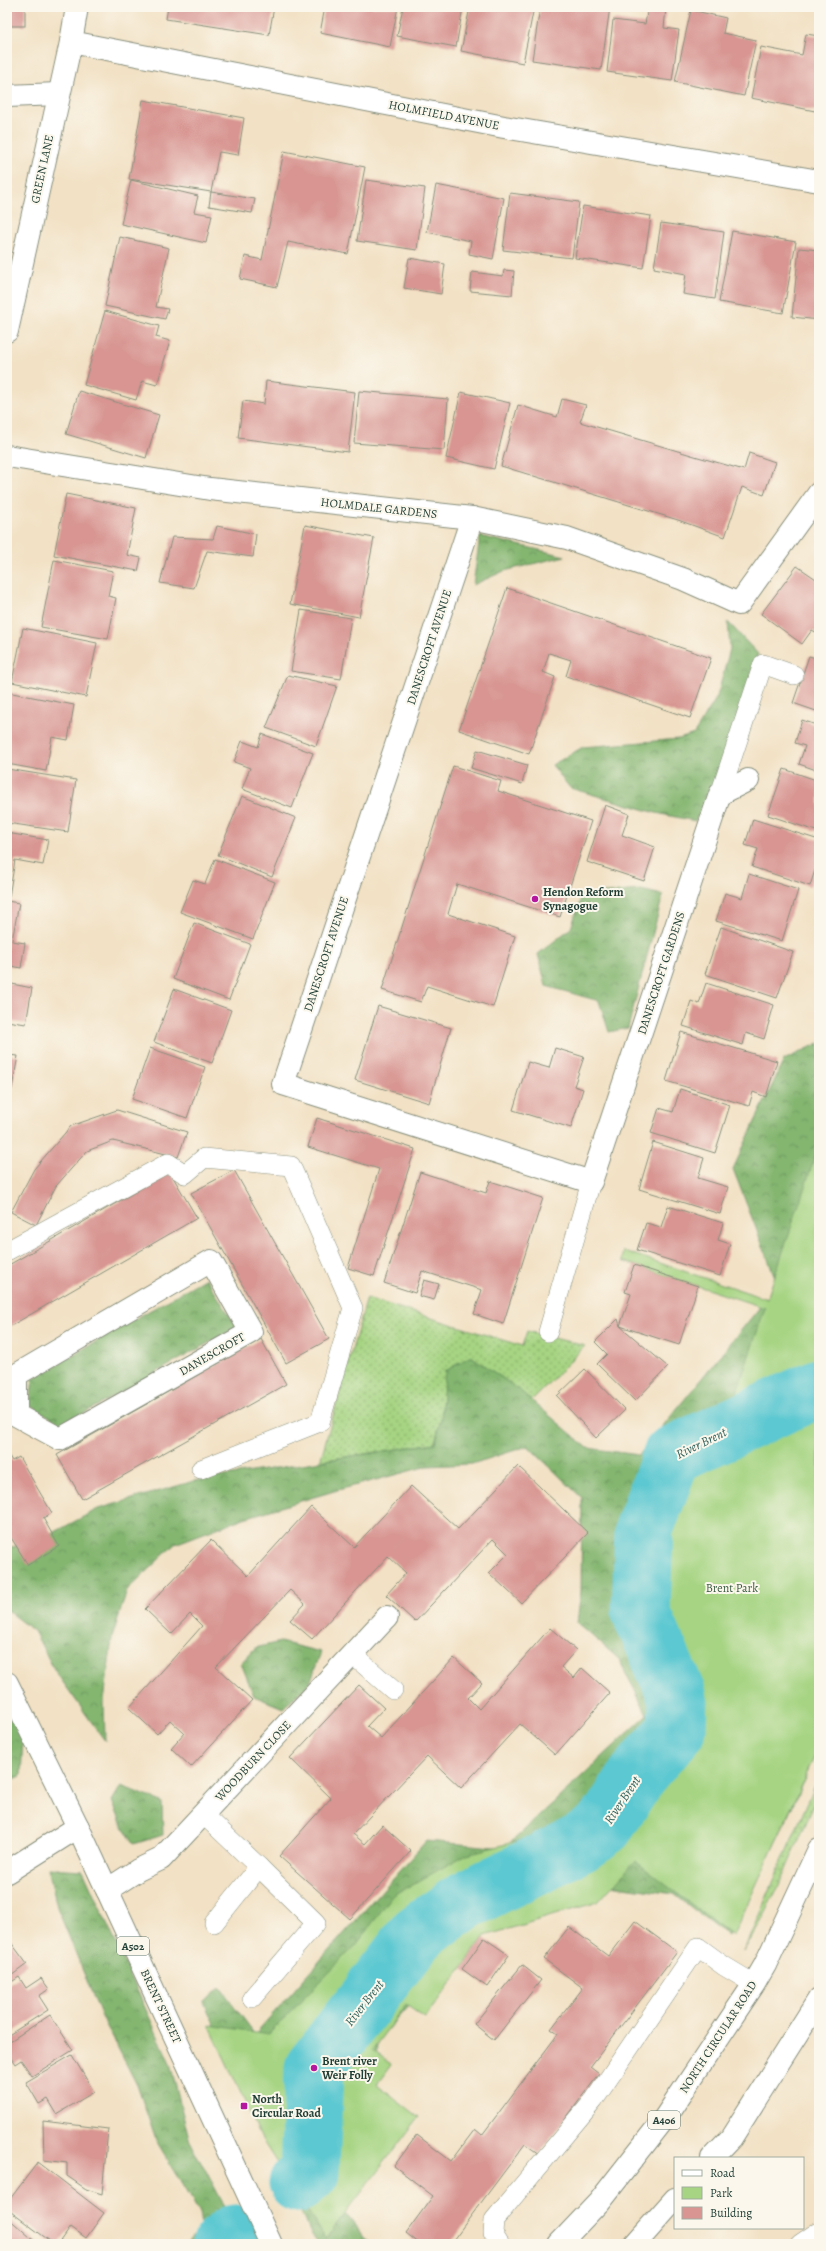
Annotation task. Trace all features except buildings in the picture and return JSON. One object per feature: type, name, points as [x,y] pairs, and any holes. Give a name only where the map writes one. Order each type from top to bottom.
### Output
[{"type":"main road","name":"GREEN LANE","points":[[7,331],[71,42],[77,7]]},
{"type":"main road","name":"HOLMFIELD AVENUE","points":[[71,42],[504,127],[819,181]]},
{"type":"main road","points":[[7,96],[59,94]]},
{"type":"main road","name":"HOLMDALE GARDENS","points":[[7,456],[210,489],[472,518],[567,538],[683,579],[739,604],[819,493]]},
{"type":"main road","name":"DANESCROFT AVENUE","points":[[472,518],[283,1084],[591,1182]]},
{"type":"main road","points":[[720,794],[748,780]]},
{"type":"main road","name":"DANESCROFT GARDENS","points":[[591,1182],[720,794]]},
{"type":"main road","name":"DANESCROFT","points":[[211,1261],[251,1332],[60,1439],[12,1418],[11,1374],[211,1261]]},
{"type":"main road","name":"WOODBURN CLOSE","points":[[107,1890],[138,1870],[161,1859],[387,1617]]},
{"type":"main road","name":"BRENT STREET","points":[[7,1683],[78,1826],[271,2244]]},
{"type":"main road","points":[[7,1872],[78,1826]]},
{"type":"main road","name":"NORTH CIRCULAR ROAD","points":[[559,2244],[599,2202],[664,2119],[754,1984],[765,1966],[819,1849]]},
{"type":"main road","points":[[713,2157],[731,2138],[819,1999]]},
{"type":"main road","points":[[634,2244],[674,2200]]},
{"type":"lane","points":[[720,794],[763,664],[794,675]]},
{"type":"lane","points":[[7,1251],[168,1163],[185,1174],[204,1158],[291,1166],[353,1308],[320,1422],[201,1469]]},
{"type":"lane","points":[[548,1332],[591,1182]]},
{"type":"lane","points":[[352,1654],[393,1690]]},
{"type":"lane","points":[[203,1814],[316,1923],[252,1998]]},
{"type":"lane","points":[[214,1923],[259,1867]]},
{"type":"lane","points":[[500,2244],[493,2233],[494,2220],[594,2100],[698,1947],[724,1966],[754,1984]]},
{"type":"lane","points":[[800,2244],[819,2231]]},
{"type":"green space","points":[[480,536],[565,556],[504,571],[473,585]]},
{"type":"green space","points":[[728,622],[758,654],[713,793],[695,821],[656,813],[570,788],[552,765],[583,747],[679,739],[694,734],[717,697],[730,649]]},
{"type":"green space","points":[[641,890],[663,895],[628,1028],[609,1032],[599,1001],[546,986],[538,954],[571,928],[582,895]]},
{"type":"green space","name":"Brent Park","points":[[819,1043],[819,1744],[809,1769],[776,1841],[728,1936],[674,1894],[602,1884],[462,1946],[377,2041],[372,2176],[337,2201],[370,2244],[319,2244],[312,2236],[204,2002],[220,1987],[255,2034],[426,1841],[505,1848],[647,1715],[619,1659],[577,1623],[581,1591],[582,1498],[528,1446],[472,1464],[428,1466],[331,1492],[244,1518],[175,1544],[127,1590],[112,1638],[104,1702],[105,1741],[55,1671],[34,1631],[7,1611],[7,1548],[38,1541],[98,1509],[194,1481],[435,1443],[441,1419],[445,1371],[471,1356],[518,1389],[588,1448],[639,1455],[778,1285],[733,1169],[784,1060]]},
{"type":"green space","name":"Brent Park","points":[[819,1145],[819,1747],[733,1936],[635,1861],[598,1902],[485,1936],[425,2018],[406,2005],[372,2050],[392,2064],[377,2084],[419,2117],[326,2239],[264,2143],[209,2025],[269,2034],[357,1944],[392,1896],[467,1854],[553,1832],[625,1780],[640,1724],[669,1725],[669,1665],[650,1620],[645,1590],[650,1507],[656,1485],[680,1455],[741,1421],[733,1404],[765,1308],[622,1261],[624,1251],[767,1299]]},
{"type":"green space","points":[[206,1278],[237,1327],[63,1425],[30,1405],[33,1378]]},
{"type":"green space","points":[[367,1298],[522,1346],[527,1331],[585,1346],[531,1401],[471,1356],[441,1419],[435,1443],[320,1461]]},
{"type":"green space","points":[[280,1642],[321,1652],[310,1683],[283,1708],[254,1696],[241,1663],[255,1648]]},
{"type":"green space","points":[[7,1709],[23,1739],[21,1776],[7,1782]]},
{"type":"green space","points":[[819,1776],[819,1793],[779,1886],[743,1952]]},
{"type":"green space","points":[[121,1786],[162,1802],[163,1835],[134,1844],[121,1823],[112,1801]]},
{"type":"green space","points":[[48,1868],[83,1870],[170,2063],[189,2139],[232,2220],[252,2244],[187,2244],[201,2227],[199,2213],[157,2143],[137,2085],[100,2013],[57,1907]]},
{"type":"waterway","name":"River Brent","points":[[298,2183],[310,2173],[314,2068],[417,1934],[464,1901],[581,1843],[605,1826],[637,1776],[677,1729],[678,1698],[641,1612],[644,1529],[672,1455],[819,1388]]},
{"type":"waterway","name":"River Brent","points":[[222,2244],[235,2234]]},
{"type":"place","name":"Hendon Reform Synagogue","points":[[535,899]]},
{"type":"place","name":"Brent river Weir Folly","points":[[314,2068]]},
{"type":"place","name":"North Circular Road","points":[[244,2106]]}]
